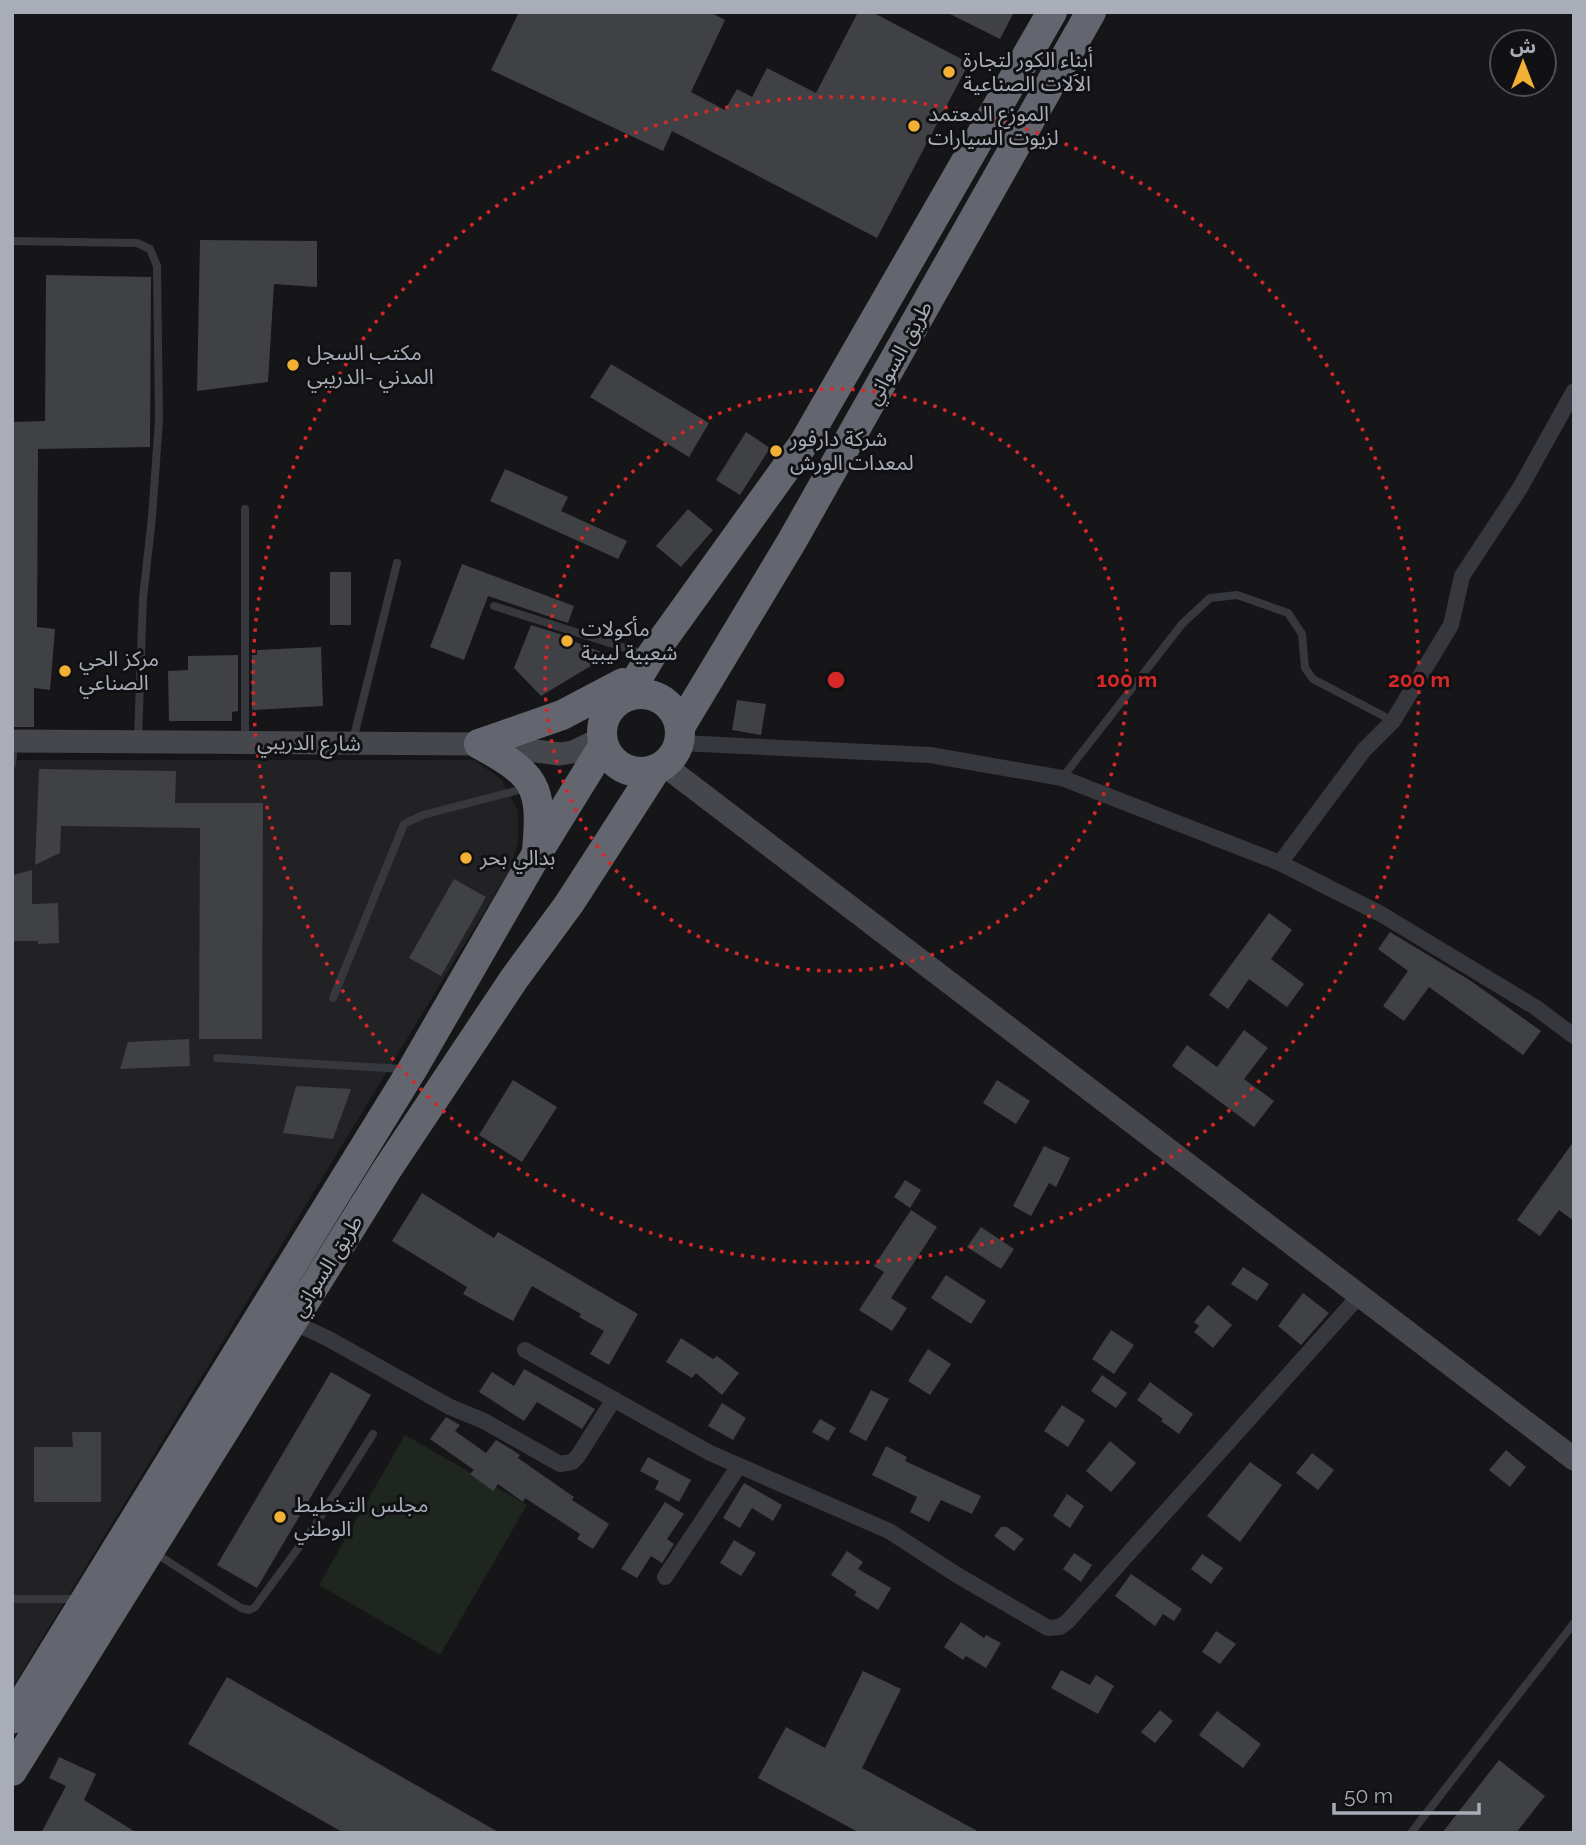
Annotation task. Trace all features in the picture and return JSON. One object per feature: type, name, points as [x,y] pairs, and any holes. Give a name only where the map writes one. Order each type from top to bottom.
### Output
[{"type":"highway","name":"طريق السواني","points":[[626,697],[804,443],[1052,12]]},
{"type":"highway","name":"طريق السواني","points":[[12,1771],[386,1171],[670,751],[792,541],[1090,12]]},
{"type":"highway","points":[[479,744],[562,715],[618,687],[648,663]]},
{"type":"highway","points":[[643,694],[660,698],[674,710],[670,751],[647,772],[629,771],[614,761],[603,742],[603,726],[607,714],[615,704],[626,697],[643,694]]},
{"type":"highway","name":"طريق السواني","points":[[12,1719],[412,1070],[603,742]]},
{"type":"highway","points":[[479,744],[512,762],[534,787],[540,819],[536,855]]},
{"type":"street","points":[[1280,863],[1364,751],[1393,721],[1451,625],[1462,576],[1520,488],[1574,391]]},
{"type":"street","name":"شارع الدريبي","points":[[13,749],[138,741],[479,744],[560,754],[603,742]]},
{"type":"street","points":[[670,751],[930,755],[1062,778],[1280,863],[1381,914],[1535,1007],[1574,1036]]},
{"type":"street","points":[[670,751],[1359,1296],[1574,1459]]},
{"type":"street","points":[[525,1350],[738,1467],[805,1493],[889,1531],[1048,1628],[1060,1628],[1359,1296]]},
{"type":"street","points":[[292,1322],[327,1338],[450,1407],[484,1421],[560,1464],[566,1464],[578,1456],[614,1399]]},
{"type":"street","points":[[665,1577],[738,1467]]},
{"type":"lane","points":[[12,241],[137,243],[150,249],[157,266],[159,420],[143,598],[138,741]]},
{"type":"lane","points":[[245,742],[246,509]]},
{"type":"lane","points":[[352,743],[397,562]]},
{"type":"lane","points":[[1062,778],[1182,624],[1210,598],[1237,596],[1288,613],[1302,634],[1304,668],[1313,679],[1393,721]]},
{"type":"lane","points":[[494,606],[648,663]]},
{"type":"lane","points":[[333,998],[404,824],[423,815],[534,787]]},
{"type":"lane","points":[[217,1058],[412,1070]]},
{"type":"lane","points":[[150,1550],[241,1608],[249,1610],[255,1607],[316,1524],[373,1434]]},
{"type":"lane","points":[[12,1599],[85,1599]]},
{"type":"lane","points":[[1411,1833],[1574,1623]]},
{"type":"shaded area","points":[[12,760],[474,760],[501,779],[518,811],[518,843],[509,871],[12,1688]]},
{"type":"shaded area","points":[[405,1435],[527,1505],[440,1655],[319,1585]]},
{"type":"building","points":[[519,12],[710,12],[725,20],[691,92],[725,110],[737,89],[752,97],[767,68],[816,93],[858,12],[872,12],[969,63],[877,238],[672,131],[663,151],[491,70]]},
{"type":"building","points":[[946,12],[1014,12],[1000,39]]},
{"type":"building","points":[[200,240],[317,241],[317,287],[274,284],[268,382],[197,391]]},
{"type":"building","points":[[46,275],[151,277],[150,447],[38,449],[37,627],[55,629],[50,690],[34,688],[34,727],[12,727],[12,422],[45,421]]},
{"type":"building","points":[[611,364],[709,423],[689,457],[590,397]]},
{"type":"building","points":[[746,432],[770,448],[740,495],[716,480]]},
{"type":"building","points":[[505,469],[568,497],[561,511],[627,541],[618,559],[490,501]]},
{"type":"building","points":[[688,509],[713,530],[681,567],[656,546]]},
{"type":"building","points":[[462,564],[574,606],[568,623],[488,596],[464,660],[430,647]]},
{"type":"building","points":[[330,572],[351,572],[351,625],[330,625]]},
{"type":"building","points":[[531,625],[563,635],[562,637],[609,655],[541,696],[514,668]]},
{"type":"building","points":[[321,647],[323,706],[252,710],[252,655],[257,655],[257,650]]},
{"type":"building","points":[[238,655],[238,711],[232,712],[232,721],[169,721],[168,671],[188,670],[188,656]]},
{"type":"building","points":[[737,700],[766,704],[761,735],[732,730]]},
{"type":"building","points":[[39,769],[176,771],[175,803],[263,803],[262,1039],[199,1039],[200,828],[61,826],[60,853],[35,865]]},
{"type":"building","points":[[32,870],[32,904],[58,903],[59,943],[13,941],[13,875]]},
{"type":"building","points":[[454,879],[486,897],[441,976],[409,958]]},
{"type":"building","points":[[1269,913],[1292,930],[1271,959],[1304,984],[1287,1007],[1249,979],[1228,1009],[1209,995]]},
{"type":"building","points":[[1390,932],[1471,981],[1541,1031],[1523,1055],[1429,987],[1404,1021],[1383,1006],[1408,971],[1378,949]]},
{"type":"building","points":[[1244,1030],[1268,1048],[1244,1079],[1274,1101],[1254,1127],[1172,1066],[1187,1045],[1217,1067]]},
{"type":"building","points":[[189,1039],[190,1066],[120,1069],[128,1042]]},
{"type":"building","points":[[513,1080],[557,1107],[522,1162],[479,1135]]},
{"type":"building","points":[[997,1080],[1030,1101],[1016,1124],[983,1103]]},
{"type":"building","points":[[296,1086],[351,1089],[333,1139],[283,1133]]},
{"type":"building","points":[[1574,1141],[1574,1221],[1559,1210],[1540,1236],[1517,1220]]},
{"type":"building","points":[[1044,1146],[1070,1158],[1056,1187],[1049,1183],[1031,1216],[1013,1206]]},
{"type":"building","points":[[905,1180],[921,1190],[910,1208],[894,1197]]},
{"type":"building","points":[[422,1193],[494,1238],[498,1232],[638,1314],[609,1365],[590,1354],[604,1331],[579,1317],[581,1314],[532,1286],[513,1321],[463,1294],[467,1287],[392,1241]]},
{"type":"building","points":[[911,1210],[937,1227],[891,1298],[907,1308],[892,1331],[859,1310],[884,1272],[874,1266]]},
{"type":"building","points":[[981,1227],[1014,1249],[1001,1269],[967,1247]]},
{"type":"building","points":[[1243,1267],[1269,1284],[1257,1301],[1231,1284]]},
{"type":"building","points":[[946,1275],[986,1301],[971,1324],[931,1298]]},
{"type":"building","points":[[1303,1293],[1329,1313],[1301,1345],[1278,1326]]},
{"type":"building","points":[[1208,1305],[1232,1325],[1213,1348],[1194,1332],[1199,1326],[1194,1322]]},
{"type":"building","points":[[1111,1330],[1134,1345],[1114,1374],[1092,1359]]},
{"type":"building","points":[[681,1338],[713,1359],[717,1356],[739,1373],[722,1395],[696,1373],[692,1378],[666,1362]]},
{"type":"building","points":[[928,1349],[951,1364],[930,1395],[908,1381]]},
{"type":"building","points":[[524,1369],[595,1409],[582,1429],[537,1402],[524,1421],[479,1392],[492,1372],[514,1386]]},
{"type":"building","points":[[331,1372],[371,1395],[257,1588],[217,1565]]},
{"type":"building","points":[[1102,1375],[1127,1393],[1116,1408],[1091,1391]]},
{"type":"building","points":[[1150,1382],[1193,1414],[1179,1434],[1137,1400]]},
{"type":"building","points":[[871,1390],[889,1399],[866,1441],[849,1432]]},
{"type":"building","points":[[722,1403],[746,1418],[733,1440],[708,1426]]},
{"type":"building","points":[[1062,1405],[1085,1420],[1068,1447],[1044,1431]]},
{"type":"building","points":[[446,1417],[460,1425],[455,1431],[486,1453],[496,1440],[511,1449],[520,1455],[518,1458],[574,1497],[572,1500],[609,1524],[593,1549],[577,1539],[580,1534],[525,1498],[523,1502],[498,1484],[493,1491],[470,1474],[474,1470],[430,1439]]},
{"type":"building","points":[[820,1419],[836,1428],[828,1441],[812,1432]]},
{"type":"building","points":[[72,1432],[101,1432],[101,1502],[34,1502],[34,1447],[73,1447]]},
{"type":"building","points":[[1110,1441],[1136,1463],[1111,1492],[1086,1471]]},
{"type":"building","points":[[886,1446],[907,1457],[905,1461],[981,1496],[972,1514],[941,1500],[929,1522],[910,1512],[917,1497],[872,1475]]},
{"type":"building","points":[[1506,1450],[1526,1467],[1510,1487],[1489,1470]]},
{"type":"building","points":[[1312,1453],[1334,1470],[1318,1490],[1296,1473]]},
{"type":"building","points":[[648,1457],[691,1480],[679,1502],[655,1489],[659,1481],[640,1471]]},
{"type":"building","points":[[1250,1462],[1282,1485],[1240,1542],[1207,1516]]},
{"type":"building","points":[[744,1483],[782,1505],[773,1521],[752,1508],[740,1528],[723,1518]]},
{"type":"building","points":[[1067,1494],[1084,1506],[1070,1528],[1053,1516]]},
{"type":"building","points":[[665,1502],[684,1514],[667,1539],[674,1544],[662,1563],[651,1556],[637,1578],[621,1569]]},
{"type":"building","points":[[1001,1527],[1007,1527],[1024,1539],[1014,1551],[994,1536]]},
{"type":"building","points":[[734,1540],[756,1553],[741,1576],[720,1563]]},
{"type":"building","points":[[847,1551],[863,1562],[858,1569],[891,1588],[878,1610],[854,1595],[857,1592],[831,1575]]},
{"type":"building","points":[[1074,1553],[1092,1565],[1081,1582],[1063,1569]]},
{"type":"building","points":[[1202,1554],[1223,1568],[1211,1584],[1191,1569]]},
{"type":"building","points":[[1131,1574],[1182,1609],[1174,1621],[1163,1614],[1155,1626],[1115,1596]]},
{"type":"building","points":[[961,1622],[984,1638],[986,1635],[1001,1643],[986,1668],[966,1656],[963,1660],[944,1647]]},
{"type":"building","points":[[1216,1631],[1236,1644],[1220,1664],[1202,1652]]},
{"type":"building","points":[[1061,1670],[1090,1685],[1096,1675],[1114,1686],[1098,1714],[1051,1688]]},
{"type":"building","points":[[863,1671],[901,1689],[862,1768],[981,1833],[860,1833],[758,1778],[786,1727],[825,1748]]},
{"type":"building","points":[[227,1677],[500,1833],[344,1833],[188,1744]]},
{"type":"building","points":[[1160,1710],[1173,1721],[1155,1743],[1141,1732]]},
{"type":"building","points":[[1217,1711],[1261,1744],[1243,1768],[1199,1735]]},
{"type":"building","points":[[59,1757],[96,1774],[84,1800],[137,1833],[41,1833],[66,1786],[49,1778]]},
{"type":"building","points":[[1499,1760],[1545,1796],[1516,1833],[1442,1833]]},
{"type":"place","name":"أبناء الكور لتجارة الاَلات الصناعية","points":[[949,72]]},
{"type":"place","name":"الموزع المعتمد لزيوت السيارات","points":[[914,126]]},
{"type":"place","name":"مكتب السجل المدني -الدريبي","points":[[293,365]]},
{"type":"place","name":"شركة دارفور لمعدات الورش","points":[[776,451]]},
{"type":"place","name":"مأكولات شعبية ليبية","points":[[567,641]]},
{"type":"place","name":"مركز الحي الصناعي","points":[[65,671]]},
{"type":"place","name":"بدالي بحر","points":[[466,858]]},
{"type":"place","name":"مجلس التخطيط الوطني","points":[[280,1517]]}]
